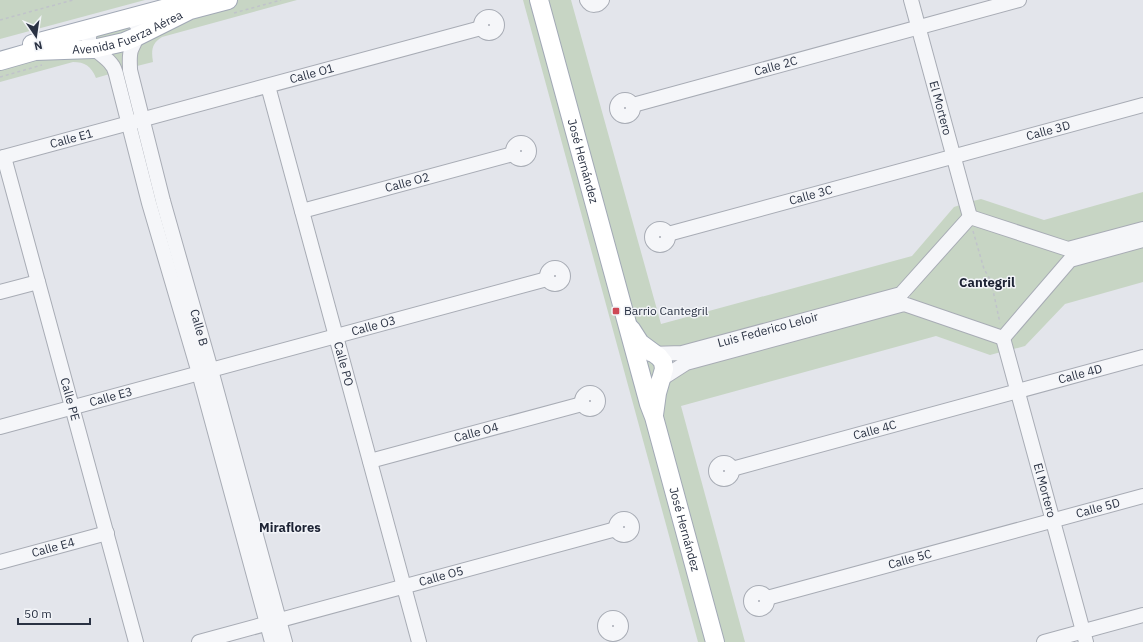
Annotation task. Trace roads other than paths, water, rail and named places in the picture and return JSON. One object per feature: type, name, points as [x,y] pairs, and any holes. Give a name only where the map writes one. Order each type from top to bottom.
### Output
[{"type":"main road","name":"Avenida Fuerza Aérea","points":[[0,53],[196,0]]},
{"type":"main road","name":"Avenida Fuerza Aérea","points":[[0,61],[35,51],[93,48],[117,44],[138,36],[190,10],[228,0]]},
{"type":"main road","name":"José Hernández","points":[[539,0],[715,642]]},
{"type":"main road","name":"José Hernández","points":[[627,322],[640,343],[659,357],[664,369],[657,393],[654,417]]},
{"type":"street","points":[[587,0],[594,5],[600,3],[602,0]]},
{"type":"street","name":"El Mortero","points":[[911,0],[970,217]]},
{"type":"street","name":"Calle 2C","points":[[633,105],[1019,0]]},
{"type":"street","points":[[128,18],[134,20],[138,26],[138,36]]},
{"type":"street","points":[[93,48],[89,39],[90,32],[94,27]]},
{"type":"street","name":"Calle O1","points":[[143,119],[481,28]]},
{"type":"street","name":"Calle B","points":[[138,36],[130,52],[130,70],[205,372],[273,622],[285,642]]},
{"type":"street","name":"Calle B","points":[[93,48],[112,65],[116,74],[149,203],[205,372]]},
{"type":"street","name":"Calle PO","points":[[268,86],[420,642]]},
{"type":"street","name":"Calle 3D","points":[[953,157],[1143,105]]},
{"type":"street","name":"Calle E1","points":[[2,158],[143,119]]},
{"type":"street","name":"Calle O2","points":[[302,211],[513,154]]},
{"type":"street","name":"Calle 3C","points":[[668,234],[953,157]]},
{"type":"street","name":"Calle PE","points":[[2,158],[38,282],[136,642]]},
{"type":"street","points":[[1143,229],[1069,254],[1003,338],[903,299],[970,217],[1069,254],[1143,240]]},
{"type":"street","name":"Calle O3","points":[[205,372],[547,279]]},
{"type":"street","points":[[0,292],[38,282]]},
{"type":"street","name":"Luis Federico Leloir","points":[[903,299],[686,363],[656,382],[649,382],[640,372],[641,358],[647,355],[682,353],[903,299]]},
{"type":"street","name":"El Mortero","points":[[1003,338],[1084,637]]},
{"type":"street","name":"Calle 4D","points":[[1017,391],[1143,357]]},
{"type":"street","name":"Calle E3","points":[[0,427],[205,372]]},
{"type":"street","name":"Calle 4C","points":[[732,469],[1017,391]]},
{"type":"street","name":"Calle O4","points":[[370,462],[582,404]]},
{"type":"street","name":"Calle 5D","points":[[1053,520],[1143,496]]},
{"type":"street","name":"Calle 5C","points":[[766,598],[1053,520]]},
{"type":"street","name":"Calle O5","points":[[199,642],[616,529]]},
{"type":"street","name":"Calle E4","points":[[0,562],[107,533]]},
{"type":"street","points":[[1044,642],[1084,637],[1143,615]]},
{"type":"street","name":"Calle B","points":[[272,642],[273,622]]},
{"type":"place","name":"Barrio Cantegril","points":[[616,311]]},
{"type":"district","name":"Cantegril","points":[[987,282]]},
{"type":"district","name":"Miraflores","points":[[290,527]]}]
